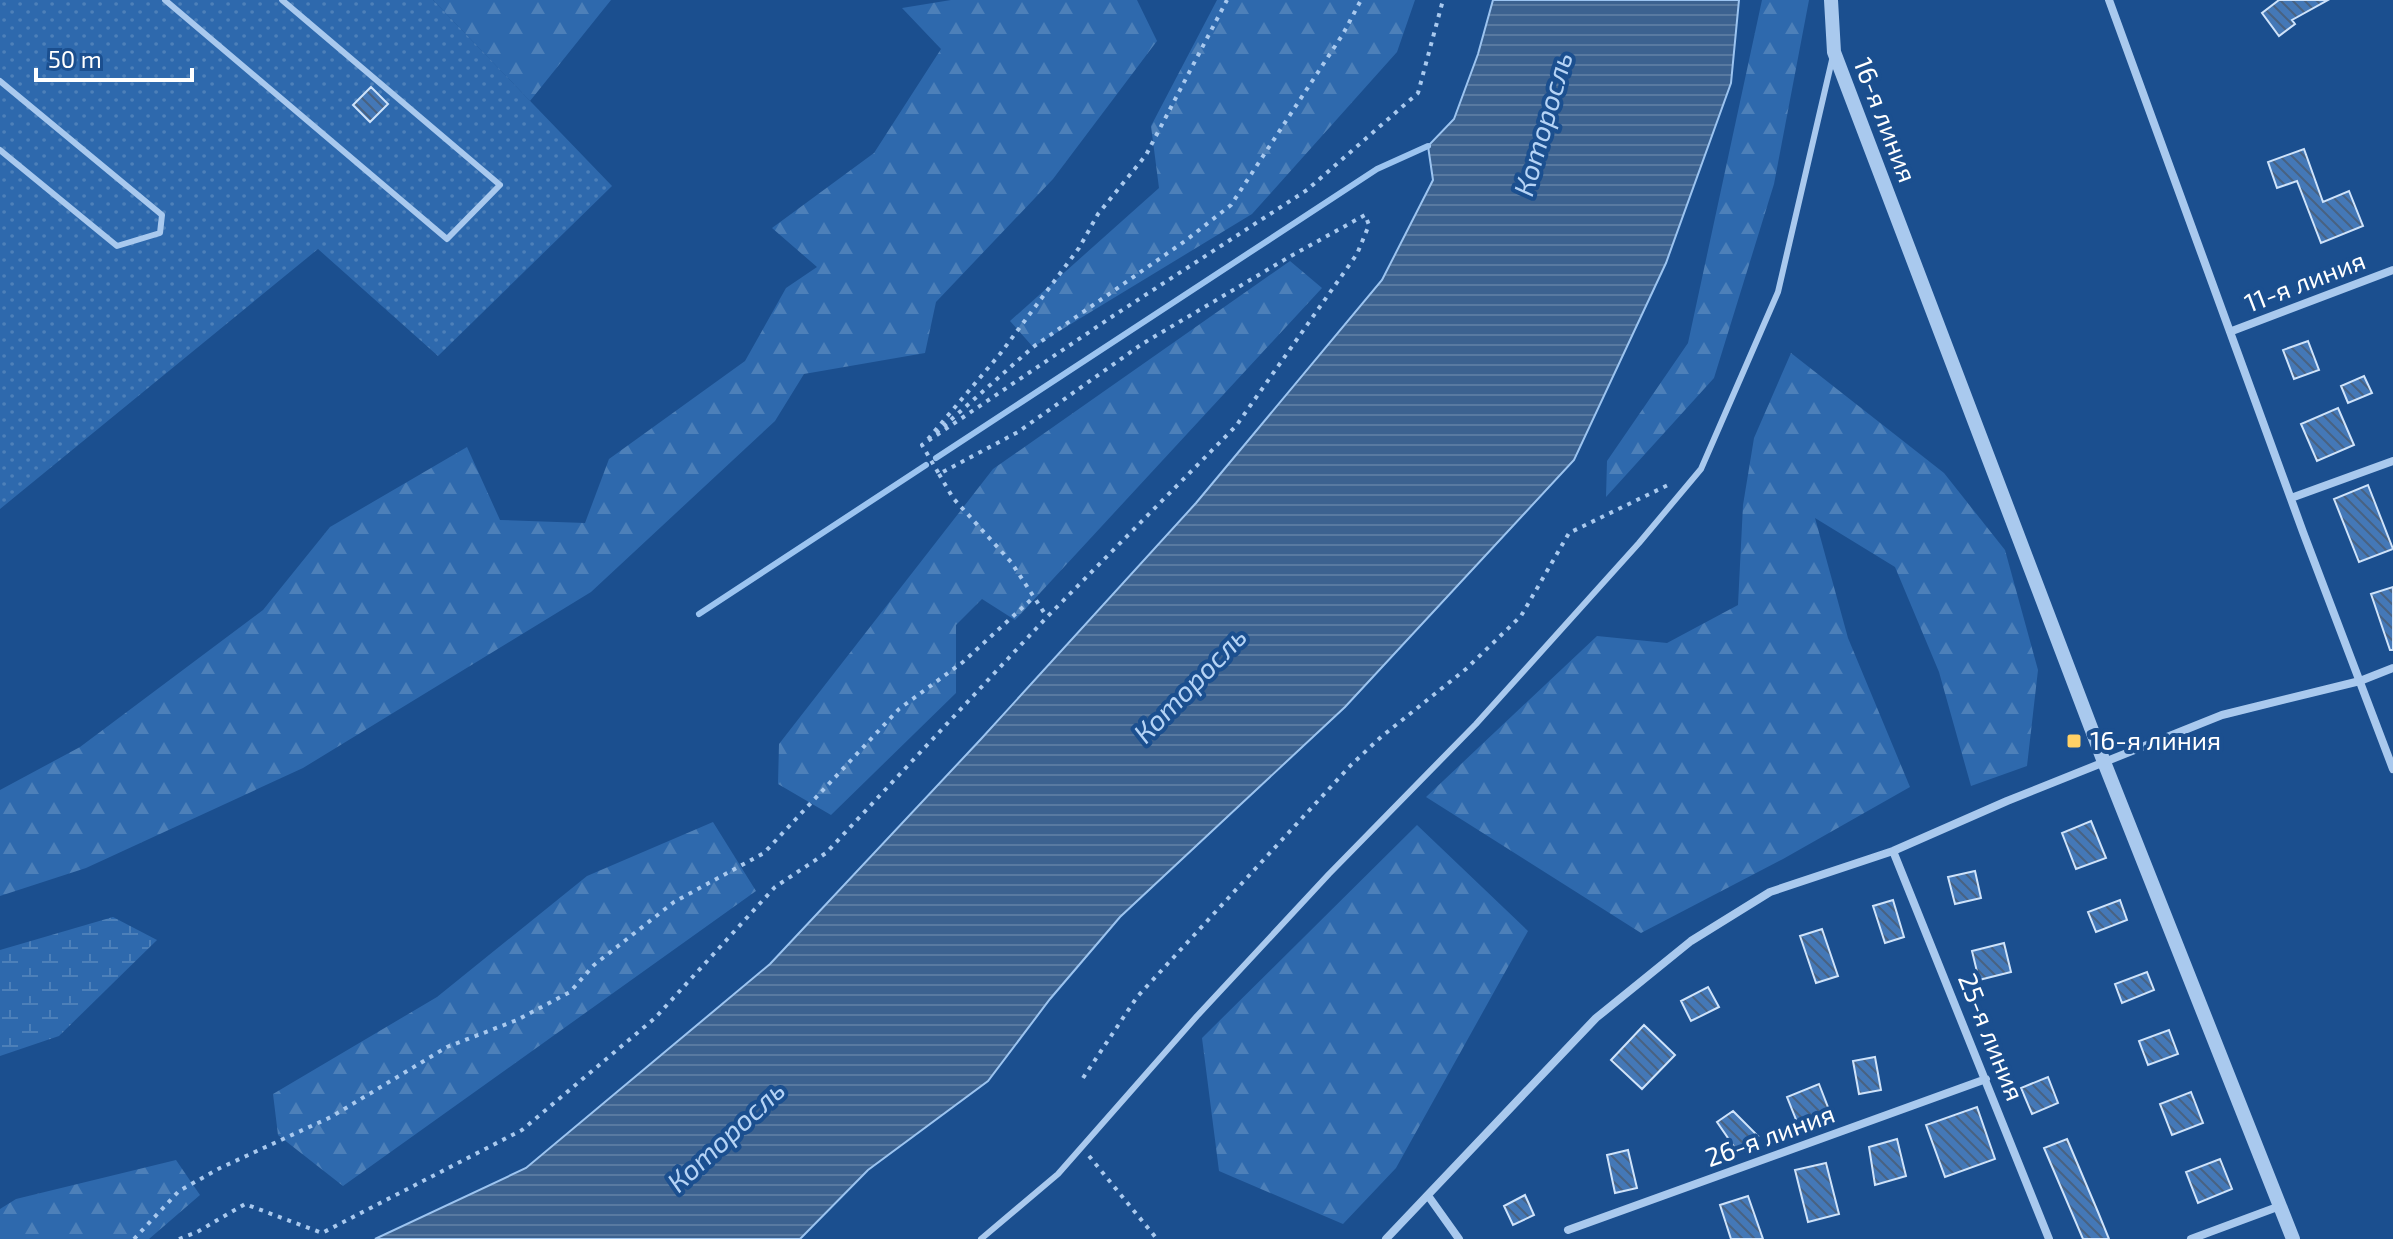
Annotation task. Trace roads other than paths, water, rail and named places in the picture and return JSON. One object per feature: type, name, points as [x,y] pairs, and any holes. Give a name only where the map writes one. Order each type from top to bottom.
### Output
[{"type":"street","name":"16-я линия","points":[[1831,0],[1834,52],[2104,762],[2293,1239]]},
{"type":"street","points":[[2109,0],[2393,769]]},
{"type":"street","name":"11-я линия","points":[[2232,331],[2393,270]]},
{"type":"street","points":[[2291,498],[2393,461]]},
{"type":"street","points":[[1386,1239],[1596,1018],[1691,941],[1770,892],[1893,851],[2222,715],[2360,681],[2393,668]]},
{"type":"street","name":"25-я линия","points":[[1893,851],[2049,1239]]},
{"type":"street","name":"26-я линия","points":[[1568,1230],[1986,1079]]},
{"type":"street","points":[[1429,1197],[1459,1239]]},
{"type":"street","points":[[2191,1239],[2280,1206]]},
{"type":"lane","points":[[165,0],[447,239],[500,185],[282,0]]},
{"type":"lane","points":[[981,1239],[1058,1174],[1248,961],[1476,724],[1639,543],[1701,469],[1778,292],[1834,52]]},
{"type":"lane","points":[[0,81],[162,215],[160,233],[117,246],[0,150]]},
{"type":"water","name":"Которосль","points":[[1493,0],[1739,0],[1731,83],[1666,263],[1574,460],[1345,707],[1120,917],[1050,999],[988,1081],[868,1170],[800,1239],[375,1239],[526,1168],[770,964],[1196,503],[1382,280],[1433,180],[1428,146],[1454,119],[1478,54]]},
{"type":"waterway","points":[[936,458],[1377,169],[1428,146]]},
{"type":"waterway","points":[[699,614],[926,465]]},
{"type":"place","name":"16-я линия","points":[[2074,741]]}]
